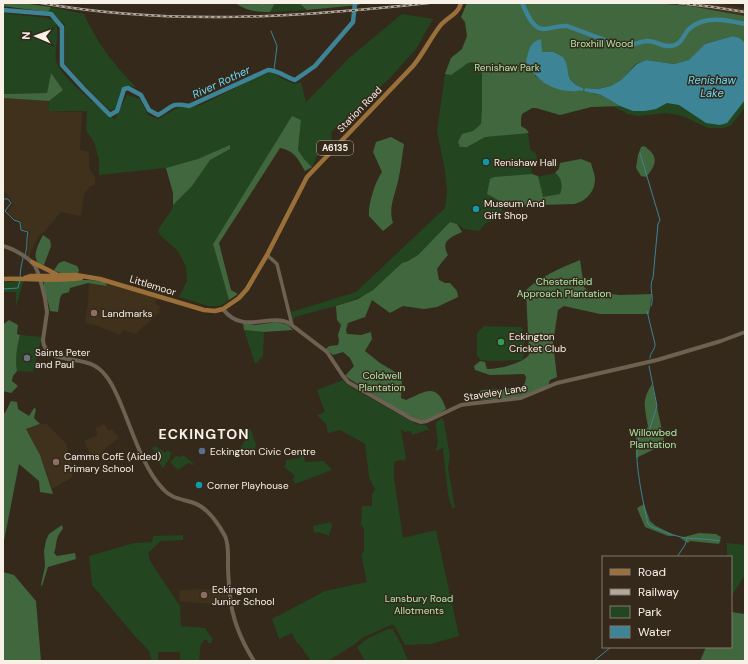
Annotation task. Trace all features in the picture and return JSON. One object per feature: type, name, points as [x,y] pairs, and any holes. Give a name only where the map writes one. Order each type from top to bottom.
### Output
[{"type":"main road","name":"Station Road","points":[[267,255],[308,177],[423,55],[441,25],[458,11],[461,3]]},
{"type":"main road","points":[[3,246],[12,249],[32,262],[58,275]]},
{"type":"main road","name":"A6135","points":[[224,309],[239,298],[247,289],[267,255]]},
{"type":"main road","points":[[32,262],[39,278],[46,305],[47,312],[43,340],[45,348],[51,354],[90,363],[98,368],[113,388],[141,454],[162,488],[172,496],[201,506],[207,511],[226,538],[228,545],[228,566],[232,608],[242,638],[254,661]]},
{"type":"main road","name":"Littlemoor","points":[[39,278],[58,275],[76,275],[110,281],[204,310],[215,311],[224,309]]},
{"type":"main road","name":"Littlemoor","points":[[39,278],[54,279],[84,277]]},
{"type":"main road","name":"A6135","points":[[3,279],[39,278]]},
{"type":"main road","points":[[224,309],[231,317],[242,321],[255,323],[281,320],[292,325]]},
{"type":"main road","name":"Staveley Lane","points":[[292,325],[327,352],[348,382],[412,419],[421,422],[434,419],[461,406],[472,403],[521,398],[557,383],[657,360],[721,341],[745,332]]},
{"type":"street","points":[[267,255],[277,264],[292,325]]},
{"type":"shaded area","points":[[654,3],[717,3],[745,8],[745,16],[690,6]]},
{"type":"shaded area","points":[[3,98],[49,101],[48,111],[82,112],[80,150],[86,151],[89,154],[89,168],[95,177],[95,185],[89,187],[84,195],[81,216],[61,212],[40,235],[29,258],[27,256],[30,231],[22,229],[21,221],[15,219],[7,212],[13,204],[7,193],[3,190]]},
{"type":"shaded area","points":[[89,281],[119,286],[157,298],[155,304],[160,306],[159,313],[135,334],[123,330],[120,335],[98,326],[85,323]]},
{"type":"shaded area","name":"Camms CofE (Aided) Primary School","points":[[46,423],[66,443],[73,477],[52,489],[40,455],[26,429]]},
{"type":"shaded area","points":[[104,424],[109,431],[112,429],[119,438],[108,446],[100,458],[91,457],[84,441],[98,435],[95,428]]},
{"type":"shaded area","name":"Eckington Junior School","points":[[227,589],[228,600],[210,604],[179,601],[180,590]]},
{"type":"green space","points":[[3,3],[22,3],[51,7],[48,12],[3,6]]},
{"type":"green space","points":[[235,3],[275,3],[270,12],[260,12],[244,8]]},
{"type":"green space","points":[[275,3],[299,3],[307,10],[270,12]]},
{"type":"green space","points":[[299,3],[360,3],[359,5],[307,10]]},
{"type":"green space","name":"Renishaw Park","points":[[467,3],[745,26],[745,108],[731,125],[725,128],[708,128],[682,116],[667,113],[638,116],[628,114],[612,106],[591,107],[560,115],[532,108],[522,114],[521,126],[528,134],[530,150],[536,154],[537,157],[537,161],[531,165],[532,174],[537,177],[555,173],[559,169],[560,163],[581,159],[591,163],[595,178],[593,190],[585,199],[580,203],[574,204],[503,205],[501,206],[503,213],[492,221],[486,223],[479,231],[464,229],[457,224],[450,222],[418,255],[402,263],[366,295],[336,306],[295,317],[293,321],[291,312],[356,292],[445,208],[447,192],[445,171],[437,131],[445,74],[451,58],[462,49],[467,36],[465,22],[461,17]]},
{"type":"green space","name":"Broxhill Wood","points":[[467,3],[654,3],[690,6],[745,16],[745,43],[740,38],[733,36],[705,44],[690,60],[674,64],[646,60],[636,64],[621,80],[611,86],[598,89],[585,88],[594,94],[601,95],[620,106],[591,107],[560,115],[532,108],[522,114],[521,119],[521,126],[529,133],[485,137],[467,147],[460,147],[458,142],[462,134],[473,131],[481,124],[482,108],[482,74],[473,62],[468,63],[451,75],[445,74],[451,58],[462,49],[467,36],[465,22],[461,17]],"holes":[[[541,40],[541,51],[550,52],[564,59],[571,80],[583,88],[583,91],[551,86],[535,76]]]},
{"type":"green space","points":[[51,7],[84,14],[89,25],[107,53],[136,87],[126,86],[123,88],[116,108],[113,110],[109,110],[65,64],[65,25],[52,13],[48,12]]},
{"type":"green space","points":[[3,13],[48,18],[55,21],[57,26],[56,61],[59,67],[73,84],[115,119],[127,95],[140,99],[148,115],[158,119],[179,107],[201,105],[259,76],[273,72],[281,78],[294,84],[301,82],[306,102],[349,58],[402,14],[433,19],[416,49],[390,78],[331,132],[332,141],[320,150],[312,167],[298,150],[301,120],[292,117],[213,244],[229,300],[220,306],[208,306],[179,297],[187,281],[186,267],[178,251],[161,236],[158,231],[172,209],[174,199],[166,168],[99,175],[99,160],[94,142],[86,130],[87,111],[48,111],[49,101],[62,90],[51,74],[47,93],[3,94]]},
{"type":"green space","points":[[51,73],[63,90],[49,101],[3,98],[3,94],[47,93]]},
{"type":"green space","points":[[292,116],[301,120],[298,150],[312,167],[305,171],[293,153],[280,148],[219,243],[231,290],[238,294],[229,300],[213,244]]},
{"type":"green space","points":[[391,137],[404,144],[399,176],[392,202],[391,212],[393,223],[383,231],[369,216],[372,193],[382,172],[373,152],[376,142]]},
{"type":"green space","points":[[230,145],[230,149],[210,160],[192,186],[173,205],[173,193],[166,168],[198,159]]},
{"type":"green space","points":[[644,146],[652,153],[655,160],[646,177],[641,176],[636,168],[638,155],[641,147]]},
{"type":"green space","points":[[581,159],[591,163],[595,175],[595,184],[592,192],[578,203],[501,206],[498,200],[487,194],[490,179],[494,177],[532,174],[538,176],[543,197],[560,194],[561,182],[555,173],[559,169],[560,163]]},
{"type":"green space","name":"Coldwell Plantation","points":[[450,222],[457,224],[462,232],[448,240],[445,246],[448,255],[437,269],[439,280],[445,283],[450,283],[457,291],[458,297],[437,307],[424,309],[403,306],[390,313],[372,300],[365,317],[348,323],[346,330],[347,334],[361,335],[371,332],[372,339],[365,351],[380,363],[397,373],[402,382],[401,398],[406,400],[430,391],[439,395],[443,400],[446,409],[435,416],[423,420],[417,419],[397,409],[345,376],[354,366],[350,358],[343,352],[333,355],[326,349],[329,346],[338,345],[339,341],[338,335],[341,325],[337,320],[336,306],[358,299],[373,290],[402,263],[418,255]]},
{"type":"green space","points":[[43,235],[50,240],[51,246],[44,265],[39,263],[36,256],[37,247]]},
{"type":"green space","name":"Chesterfield Approach Plantation","points":[[580,260],[584,287],[589,291],[620,295],[652,294],[649,314],[600,314],[564,306],[558,310],[553,343],[557,377],[550,380],[548,386],[527,395],[477,400],[476,394],[482,390],[520,388],[525,383],[526,377],[524,374],[490,375],[475,370],[474,366],[480,361],[485,362],[487,369],[503,367],[521,361],[529,355],[526,290],[545,276]]},
{"type":"green space","points":[[64,261],[77,266],[79,270],[78,273],[60,273],[54,270],[59,263]]},
{"type":"green space","points":[[24,280],[16,307],[16,292],[3,292],[3,283]]},
{"type":"green space","points":[[46,280],[90,280],[105,282],[107,286],[88,283],[70,288],[69,292],[62,294],[60,298],[58,312],[50,311],[44,289],[44,282]]},
{"type":"green space","points":[[9,320],[18,325],[17,334],[20,335],[16,362],[17,371],[13,376],[12,381],[18,386],[11,393],[3,391],[4,324]]},
{"type":"green space","points":[[277,322],[288,325],[293,330],[264,332],[244,330],[243,323],[255,325]]},
{"type":"green space","name":"Eckington Cricket Club","points":[[484,326],[521,327],[523,329],[525,352],[522,360],[481,360],[477,356],[477,333]]},
{"type":"green space","points":[[244,330],[264,332],[263,356],[255,364]]},
{"type":"green space","points":[[20,335],[42,337],[33,372],[17,371],[16,362]]},
{"type":"green space","name":"Lansbury Road Allotments","points":[[343,380],[346,384],[416,424],[426,425],[430,431],[427,430],[412,435],[411,431],[404,432],[401,430],[406,458],[404,461],[401,460],[394,462],[394,478],[403,538],[436,530],[459,636],[431,644],[405,645],[394,625],[391,625],[362,638],[328,661],[311,661],[297,643],[292,633],[279,639],[272,619],[325,591],[367,582],[361,555],[364,551],[364,529],[361,524],[362,506],[372,506],[372,494],[375,490],[369,477],[365,444],[340,430],[328,433],[326,424],[317,415],[325,412],[317,390]]},
{"type":"green space","name":"Willowbed Plantation","points":[[652,384],[665,444],[636,458],[636,437],[643,433],[648,427],[645,400]]},
{"type":"green space","points":[[11,401],[17,402],[18,409],[29,416],[34,408],[36,409],[34,418],[40,424],[26,429],[40,455],[53,494],[40,492],[39,481],[19,464],[3,546],[3,413],[5,413]]},
{"type":"green space","points":[[443,418],[450,455],[448,468],[455,508],[452,508],[448,494],[444,448],[435,451],[438,444],[436,422]]},
{"type":"green space","points":[[248,429],[251,430],[256,445],[255,450],[238,457],[231,453],[232,451],[237,454],[248,435]]},
{"type":"green space","points":[[156,446],[165,453],[168,450],[171,453],[174,451],[163,468],[157,458],[157,453],[155,454],[152,448]]},
{"type":"green space","points":[[303,448],[305,462],[324,461],[332,470],[295,484],[293,479],[295,476],[283,466],[286,466],[286,460],[300,458],[299,449]]},
{"type":"green space","points":[[183,455],[194,464],[188,463],[178,470],[170,462],[176,456],[180,457]]},
{"type":"green space","points":[[644,504],[650,521],[656,526],[676,536],[668,536],[645,527],[637,508]]},
{"type":"green space","points":[[331,522],[332,526],[329,536],[318,532],[314,533],[313,526]]},
{"type":"green space","points":[[62,525],[63,529],[57,538],[54,553],[57,556],[75,553],[76,559],[48,567],[42,586],[45,566],[44,551],[46,540],[49,534]]},
{"type":"green space","points":[[699,533],[716,534],[721,537],[719,544],[690,541],[688,543],[680,538]]},
{"type":"green space","points":[[183,535],[183,540],[161,541],[148,553],[150,561],[180,606],[181,626],[205,628],[213,639],[211,643],[204,640],[203,643],[201,643],[199,661],[180,661],[180,652],[158,652],[158,661],[151,661],[149,651],[92,585],[89,556],[134,543],[152,542],[153,536]]},
{"type":"green space","points":[[727,543],[745,545],[745,575],[732,595],[732,556],[727,556]]},
{"type":"green space","points":[[3,572],[14,575],[36,601],[41,661],[3,661]]},
{"type":"green space","points":[[732,612],[745,614],[745,661],[700,661],[706,648],[732,648]]},
{"type":"green space","points":[[388,629],[393,629],[408,661],[365,661],[357,647],[368,638]]},
{"type":"water","name":"Renishaw Lake","points":[[733,36],[740,38],[745,43],[745,100],[727,123],[720,125],[706,123],[679,105],[667,103],[656,109],[633,111],[620,106],[601,95],[584,91],[585,88],[598,89],[611,86],[621,80],[637,64],[646,60],[674,64],[689,60],[705,44]]},
{"type":"water","points":[[541,39],[542,52],[553,52],[563,57],[572,82],[583,88],[583,91],[563,90],[550,86],[534,73],[526,61],[529,50],[534,42]]},
{"type":"waterway","name":"River Rother","points":[[3,10],[51,14],[62,27],[62,65],[110,115],[117,111],[124,89],[128,88],[141,95],[149,110],[158,115],[175,105],[189,106],[268,70],[278,72],[295,80],[315,66],[353,22],[355,3]]},
{"type":"waterway","name":"River Rother","points":[[522,3],[530,19],[539,28],[546,29],[567,26],[621,46],[628,46],[648,41],[668,46],[675,45],[681,40],[689,29],[709,20],[723,20],[745,24]]},
{"type":"waterway","points":[[271,31],[277,46],[274,70]]},
{"type":"waterway","points":[[640,153],[660,220],[658,224],[651,285],[651,306]]},
{"type":"waterway","points":[[3,199],[8,199],[11,203],[5,211],[14,220],[20,222],[21,230],[28,232],[25,255]]},
{"type":"waterway","points":[[20,277],[23,258]]},
{"type":"waterway","points":[[3,289],[18,288],[20,280]]},
{"type":"waterway","points":[[647,311],[655,344],[650,358]]},
{"type":"waterway","points":[[649,366],[657,406],[649,431],[639,438],[637,446],[639,480],[648,524],[672,535],[686,538],[720,541]]},
{"type":"waterway","points":[[678,556],[687,539]]},
{"type":"waterway","points":[[594,661],[610,648]]},
{"type":"railway","points":[[41,3],[138,15],[186,17],[284,15],[429,3]]},
{"type":"railway","points":[[678,3],[745,12]]},
{"type":"place","name":"Renishaw Hall","points":[[486,162]]},
{"type":"place","name":"Museum And Gift Shop","points":[[476,209]]},
{"type":"place","name":"Landmarks","points":[[94,313]]},
{"type":"place","name":"Eckington Cricket Club","points":[[501,342]]},
{"type":"place","name":"Saints Peter and Paul","points":[[27,358]]},
{"type":"place","name":"Eckington Civic Centre","points":[[202,451]]},
{"type":"place","name":"Camms CofE (Aided) Primary School","points":[[56,462]]},
{"type":"place","name":"Corner Playhouse","points":[[199,485]]},
{"type":"place","name":"Eckington Junior School","points":[[204,595]]},
{"type":"district","name":"ECKINGTON","points":[[204,434]]}]
